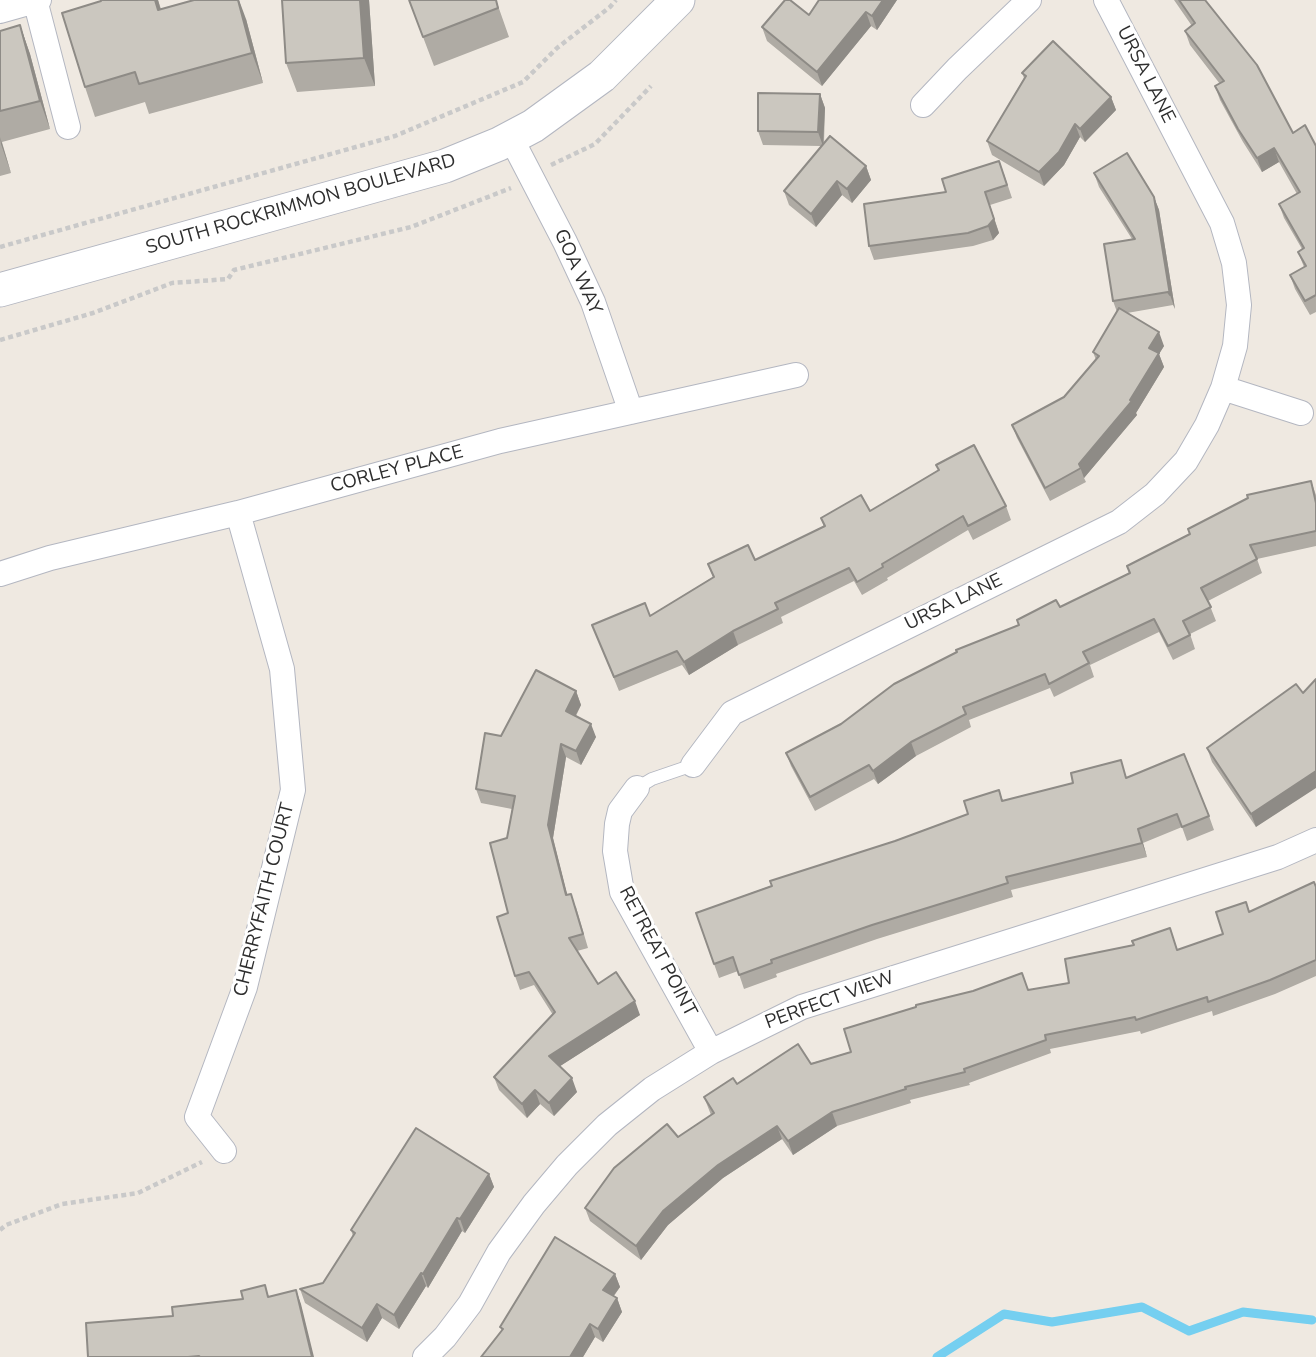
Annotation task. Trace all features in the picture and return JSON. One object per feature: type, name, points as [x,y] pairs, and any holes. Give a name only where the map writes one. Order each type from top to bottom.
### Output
[{"type":"main road","name":"SOUTH ROCKRIMMON BOULEVARD","points":[[0,290],[445,166],[511,138],[569,102],[602,76],[678,0]]},
{"type":"street","points":[[0,11],[36,0],[68,127]]},
{"type":"street","points":[[923,105],[1030,0]]},
{"type":"street","name":"URSA LANE","points":[[693,765],[732,713],[1119,522],[1155,494],[1186,461],[1207,425],[1223,388],[1235,346],[1239,305],[1234,263],[1222,223],[1106,0]]},
{"type":"street","name":"GOA WAY","points":[[511,138],[593,302],[631,412]]},
{"type":"street","name":"CORLEY PLACE","points":[[0,574],[50,558],[239,513],[500,441],[796,375]]},
{"type":"street","points":[[1223,388],[1301,412]]},
{"type":"street","name":"CHERRYFAITH COURT","points":[[224,1151],[197,1117],[245,987],[293,790],[282,668],[239,513]]},
{"type":"street","name":"RETREAT POINT","points":[[644,784],[624,805],[617,824],[615,851],[622,892],[711,1052]]},
{"type":"street","name":"PERFECT VIEW","points":[[425,1357],[446,1336],[470,1304],[499,1252],[567,1165],[607,1125],[652,1089],[711,1052],[802,1007],[1278,858],[1316,841]]},
{"type":"lane","name":"URSA LANE","points":[[644,784],[693,765]]},
{"type":"path","points":[[0,247],[395,136],[523,82],[557,48],[610,7],[615,0]]},
{"type":"path","points":[[0,340],[93,313],[172,283],[228,279],[234,270],[411,227],[525,183],[531,176],[595,144],[651,86]]},
{"type":"path","points":[[0,1230],[6,1225],[62,1204],[138,1193],[224,1151]]},
{"type":"building","points":[[101,0],[155,0],[158,10],[194,0],[238,0],[252,53],[139,84],[135,72],[85,87],[62,13]]},
{"type":"building","points":[[282,0],[360,0],[364,58],[286,63]]},
{"type":"building","points":[[409,0],[496,0],[498,8],[423,37]]},
{"type":"building","points":[[785,0],[790,0],[809,15],[819,0],[883,0],[872,16],[866,12],[817,72],[762,27]]},
{"type":"building","points":[[1179,0],[1205,0],[1257,65],[1293,133],[1305,125],[1316,146],[1316,295],[1305,301],[1290,275],[1306,266],[1298,252],[1304,248],[1279,204],[1300,192],[1274,148],[1257,158],[1238,129],[1215,86],[1224,81],[1185,31],[1195,23]]},
{"type":"building","points":[[20,25],[40,101],[0,111],[0,31]]},
{"type":"building","points":[[1053,41],[1111,97],[1080,129],[1075,124],[1059,152],[1039,172],[987,141],[1026,76],[1022,73]]},
{"type":"building","points":[[758,93],[820,94],[818,132],[758,131]]},
{"type":"building","points":[[830,136],[866,166],[847,189],[837,181],[811,214],[784,191]]},
{"type":"building","points":[[1127,153],[1154,197],[1170,295],[1168,292],[1113,301],[1104,244],[1135,239],[1094,173]]},
{"type":"building","points":[[999,161],[1007,185],[985,192],[994,219],[988,226],[968,233],[869,246],[864,204],[946,192],[942,179]]},
{"type":"building","points":[[1119,308],[1159,332],[1149,348],[1159,353],[1130,400],[1132,401],[1079,464],[1081,468],[1045,488],[1012,425],[1064,397],[1099,356],[1093,352]]},
{"type":"building","points":[[974,445],[1006,506],[968,526],[963,516],[857,582],[849,568],[775,603],[778,609],[733,631],[684,662],[677,651],[614,677],[592,625],[645,603],[650,616],[714,577],[708,564],[748,545],[755,560],[825,526],[821,518],[861,495],[870,511],[939,470],[936,465]]},
{"type":"building","points":[[1311,481],[1316,503],[1316,531],[1250,545],[1257,559],[1201,588],[1211,607],[1183,621],[1190,635],[1168,646],[1154,619],[1083,652],[1089,663],[1049,684],[1045,674],[963,707],[966,714],[911,742],[873,771],[869,765],[810,797],[786,753],[841,724],[894,684],[957,652],[956,650],[1019,625],[1017,620],[1056,600],[1060,607],[1130,573],[1127,566],[1190,534],[1188,529],[1248,498],[1247,495]]},
{"type":"building","points":[[536,670],[576,691],[566,711],[591,724],[576,751],[561,744],[548,825],[566,895],[571,894],[583,934],[569,938],[598,984],[616,972],[635,1001],[549,1056],[572,1078],[549,1103],[535,1090],[522,1104],[494,1077],[555,1012],[529,972],[515,976],[497,917],[508,913],[490,843],[507,838],[515,796],[476,789],[485,733],[501,736]]},
{"type":"building","points":[[1316,679],[1316,771],[1251,814],[1207,748],[1296,684],[1303,693]]},
{"type":"building","points":[[1184,754],[1209,816],[1182,827],[1177,814],[1138,829],[1142,843],[1006,877],[1008,883],[872,925],[771,960],[772,963],[739,975],[733,957],[714,964],[696,913],[772,886],[770,881],[895,841],[968,814],[964,801],[999,790],[1002,801],[1073,783],[1071,773],[1121,760],[1126,778]]},
{"type":"building","points":[[1314,882],[1316,960],[1208,1002],[1207,997],[1136,1020],[1135,1017],[1045,1035],[1046,1040],[964,1069],[965,1072],[905,1087],[906,1089],[832,1112],[788,1141],[777,1126],[718,1165],[663,1211],[636,1246],[585,1208],[614,1168],[667,1124],[678,1137],[714,1113],[704,1097],[733,1078],[737,1084],[798,1044],[811,1064],[851,1052],[844,1029],[916,1005],[973,991],[1022,973],[1028,990],[1069,983],[1065,959],[1134,945],[1132,941],[1170,928],[1177,950],[1223,934],[1216,912],[1246,902],[1249,912]]},
{"type":"building","points":[[416,1128],[489,1174],[394,1315],[377,1304],[362,1328],[300,1289],[323,1283],[355,1233],[351,1230]]},
{"type":"building","points":[[555,1237],[615,1274],[603,1290],[617,1298],[598,1329],[590,1324],[570,1357],[481,1357],[503,1329],[500,1327]]},
{"type":"building","points":[[265,1285],[268,1297],[296,1290],[312,1357],[88,1357],[86,1323],[173,1316],[172,1307],[243,1299],[241,1291]]},
{"type":"waterway","points":[[937,1357],[1004,1314],[1052,1322],[1142,1307],[1189,1331],[1243,1312],[1312,1320]]}]
